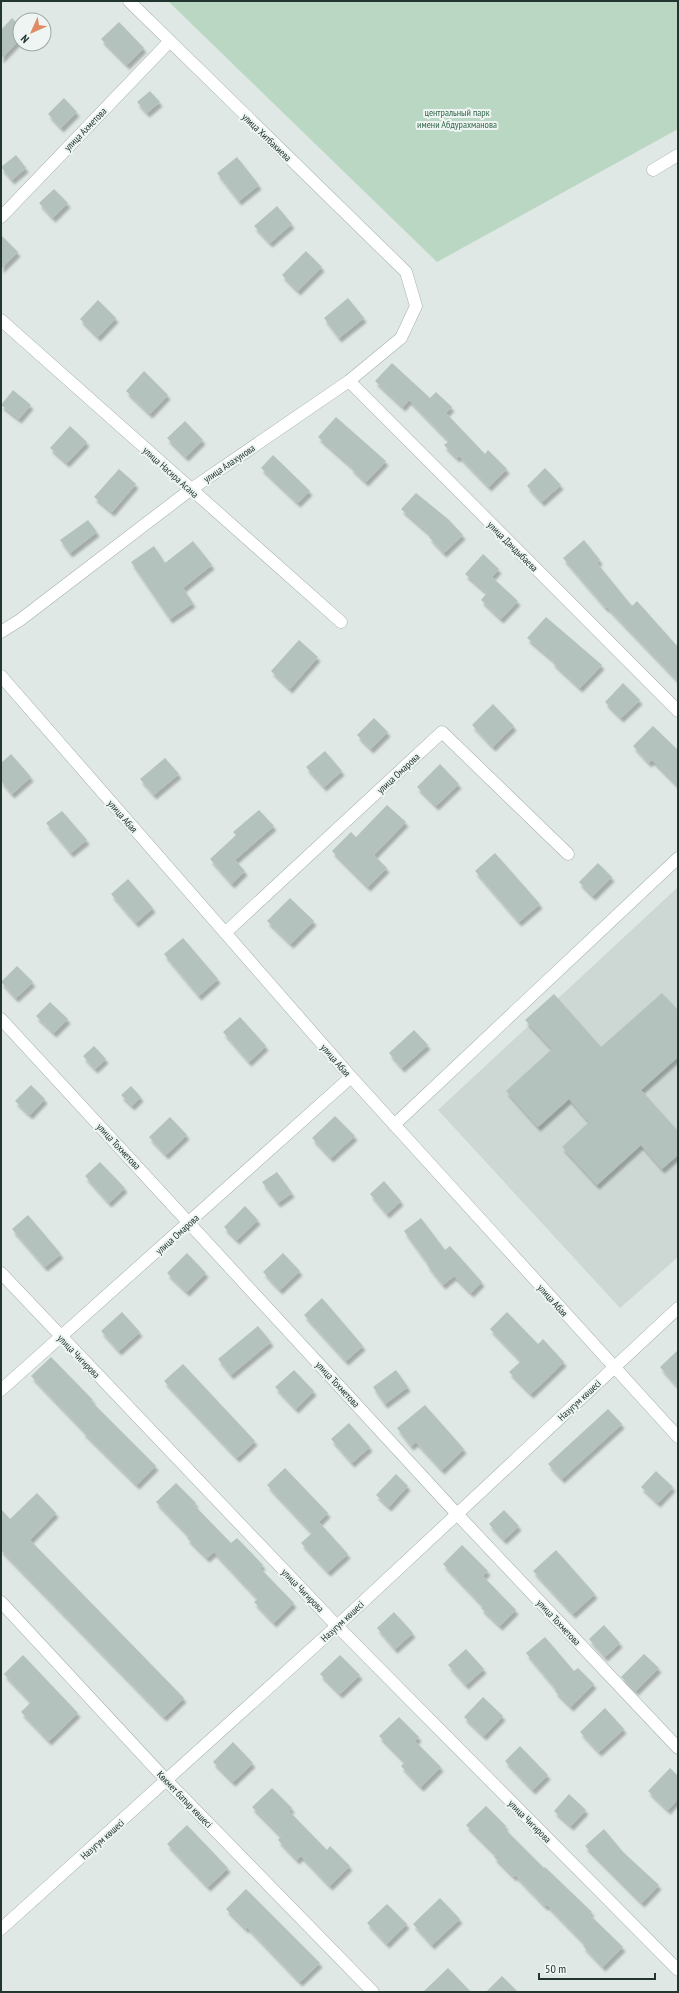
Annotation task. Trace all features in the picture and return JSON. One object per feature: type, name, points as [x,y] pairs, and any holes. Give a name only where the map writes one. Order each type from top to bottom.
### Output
[{"type":"street","name":"улица Хитбакиева","points":[[129,1],[406,272]]},
{"type":"street","name":"улица Ахметова","points":[[1,217],[170,41]]},
{"type":"street","points":[[653,170],[678,154]]},
{"type":"street","name":"улица Алахунова","points":[[1,632],[20,620],[190,490],[349,381],[401,338],[416,306],[406,272]]},
{"type":"street","name":"улица Насира Асана","points":[[1,320],[190,490],[342,622]]},
{"type":"street","name":"улица Дандыбаева","points":[[349,381],[678,711]]},
{"type":"street","name":"улица Абая","points":[[1,676],[351,1077],[678,1437]]},
{"type":"street","name":"улица Омарова","points":[[225,933],[442,732],[568,854]]},
{"type":"street","points":[[394,1125],[678,858]]},
{"type":"street","name":"улица Тохметова","points":[[1,1018],[457,1514],[678,1748]]},
{"type":"street","name":"улица Омарова","points":[[1,1390],[61,1338],[351,1077]]},
{"type":"street","name":"улица Чигирова","points":[[1,1273],[61,1338],[337,1626],[678,1970]]},
{"type":"street","name":"Назугум көшесі","points":[[1,1929],[167,1781],[337,1626],[678,1308]]},
{"type":"street","name":"Көкмет батыр көшесі","points":[[1,1602],[167,1781],[373,1992]]},
{"type":"shaded area","points":[[678,887],[678,1257],[620,1308],[438,1110]]},
{"type":"green space","name":"центральный парк имени Абдурахманова","points":[[168,1],[678,1],[678,129],[437,262]]},
{"type":"building","points":[[12,18],[12,47],[1,59],[1,30]]},
{"type":"building","points":[[119,22],[144,48],[127,65],[101,39]]},
{"type":"building","points":[[150,91],[160,102],[147,113],[137,102]]},
{"type":"building","points":[[64,98],[77,112],[61,128],[48,114]]},
{"type":"building","points":[[16,155],[26,168],[12,180],[1,167]]},
{"type":"building","points":[[237,157],[259,185],[239,201],[217,173]]},
{"type":"building","points":[[54,189],[68,203],[53,218],[39,203]]},
{"type":"building","points":[[277,206],[292,224],[270,243],[254,226]]},
{"type":"building","points":[[1,235],[18,252],[1,269]]},
{"type":"building","points":[[306,251],[322,267],[298,291],[282,275]]},
{"type":"building","points":[[348,298],[364,318],[339,338],[324,318]]},
{"type":"building","points":[[98,300],[116,318],[98,337],[80,319]]},
{"type":"building","points":[[392,363],[430,398],[436,392],[452,407],[446,413],[485,454],[488,450],[507,469],[489,487],[459,456],[457,458],[444,445],[449,441],[409,400],[403,407],[375,381]]},
{"type":"building","points":[[144,371],[168,395],[150,414],[126,391]]},
{"type":"building","points":[[13,390],[31,405],[19,419],[1,405]]},
{"type":"building","points":[[336,417],[386,461],[366,482],[351,468],[352,467],[318,437]]},
{"type":"building","points":[[185,421],[203,440],[186,457],[167,438]]},
{"type":"building","points":[[70,426],[87,442],[67,463],[50,448]]},
{"type":"building","points":[[273,455],[310,491],[298,503],[261,468]]},
{"type":"building","points":[[545,468],[561,485],[542,502],[527,486]]},
{"type":"building","points":[[119,469],[136,484],[112,512],[94,497]]},
{"type":"building","points":[[416,493],[448,519],[463,535],[444,553],[429,537],[431,535],[401,509]]},
{"type":"building","points":[[88,520],[97,532],[70,553],[60,540]]},
{"type":"building","points":[[584,540],[600,560],[597,563],[632,606],[637,601],[678,647],[678,681],[607,607],[606,608],[563,558]]},
{"type":"building","points":[[193,541],[212,565],[183,588],[193,603],[170,619],[131,562],[154,546],[165,563]]},
{"type":"building","points":[[483,554],[499,569],[492,577],[518,601],[501,619],[481,600],[487,593],[465,574]]},
{"type":"building","points":[[546,617],[602,665],[580,688],[552,662],[554,661],[527,638]]},
{"type":"building","points":[[299,640],[318,657],[290,689],[271,671]]},
{"type":"building","points":[[623,683],[640,700],[621,718],[605,702]]},
{"type":"building","points":[[493,704],[514,726],[493,747],[472,725]]},
{"type":"building","points":[[374,718],[388,732],[371,749],[357,735]]},
{"type":"building","points":[[653,726],[678,750],[678,786],[652,760],[649,763],[633,746]]},
{"type":"building","points":[[325,751],[342,771],[324,787],[306,767]]},
{"type":"building","points":[[11,754],[31,777],[12,794],[1,781],[1,763]]},
{"type":"building","points":[[165,758],[179,774],[154,795],[140,779]]},
{"type":"building","points":[[440,764],[459,784],[436,806],[417,787]]},
{"type":"building","points":[[387,805],[406,822],[374,855],[387,868],[368,887],[332,851],[351,832],[356,837]]},
{"type":"building","points":[[259,810],[274,826],[235,860],[245,871],[232,884],[210,859],[236,835],[233,832]]},
{"type":"building","points":[[62,811],[87,840],[71,853],[46,823]]},
{"type":"building","points":[[495,853],[540,904],[519,922],[475,871]]},
{"type":"building","points":[[598,863],[612,877],[593,896],[579,882]]},
{"type":"building","points":[[128,879],[153,908],[136,923],[111,894]]},
{"type":"building","points":[[290,898],[314,921],[291,944],[267,921]]},
{"type":"building","points":[[183,938],[218,979],[199,996],[164,954]]},
{"type":"building","points":[[17,966],[33,982],[16,998],[1,982]]},
{"type":"building","points":[[662,993],[678,1010],[678,1057],[641,1090],[678,1131],[678,1155],[662,1169],[641,1145],[597,1185],[562,1147],[589,1122],[569,1099],[538,1127],[506,1091],[552,1049],[525,1020],[554,994],[601,1047]]},
{"type":"building","points":[[50,1002],[68,1019],[54,1033],[36,1016]]},
{"type":"building","points":[[240,1017],[266,1046],[249,1062],[223,1032]]},
{"type":"building","points":[[414,1030],[428,1045],[402,1068],[389,1053]]},
{"type":"building","points":[[94,1046],[106,1059],[95,1069],[83,1056]]},
{"type":"building","points":[[31,1085],[45,1099],[30,1115],[15,1101]]},
{"type":"building","points":[[131,1086],[141,1097],[132,1106],[121,1095]]},
{"type":"building","points":[[335,1116],[355,1136],[331,1158],[312,1138]]},
{"type":"building","points":[[170,1117],[187,1135],[166,1155],[149,1137]]},
{"type":"building","points":[[100,1162],[125,1188],[109,1203],[85,1176]]},
{"type":"building","points":[[277,1172],[292,1193],[278,1203],[262,1182]]},
{"type":"building","points":[[384,1181],[401,1201],[387,1214],[370,1194]]},
{"type":"building","points":[[245,1206],[258,1220],[237,1240],[224,1227]]},
{"type":"building","points":[[28,1215],[61,1254],[45,1267],[12,1229]]},
{"type":"building","points":[[421,1218],[445,1250],[450,1246],[482,1282],[471,1293],[454,1276],[443,1285],[427,1265],[428,1264],[404,1231]]},
{"type":"building","points":[[187,1253],[206,1273],[187,1292],[167,1273]]},
{"type":"building","points":[[283,1253],[300,1271],[280,1290],[263,1272]]},
{"type":"building","points":[[322,1298],[363,1346],[346,1361],[304,1315]]},
{"type":"building","points":[[122,1312],[140,1332],[119,1351],[101,1331]]},
{"type":"building","points":[[507,1312],[538,1344],[543,1339],[564,1362],[531,1394],[509,1372],[521,1361],[490,1329]]},
{"type":"building","points":[[258,1326],[271,1342],[231,1375],[218,1359]]},
{"type":"building","points":[[678,1350],[678,1387],[660,1367]]},
{"type":"building","points":[[51,1357],[93,1400],[91,1401],[156,1466],[137,1485],[83,1432],[84,1431],[31,1376]]},
{"type":"building","points":[[183,1364],[255,1441],[237,1458],[164,1381]]},
{"type":"building","points":[[294,1370],[314,1391],[296,1409],[275,1387]]},
{"type":"building","points":[[396,1370],[408,1387],[385,1404],[373,1387]]},
{"type":"building","points":[[425,1405],[464,1449],[442,1470],[416,1442],[411,1446],[397,1428]]},
{"type":"building","points":[[608,1409],[622,1424],[562,1479],[548,1464]]},
{"type":"building","points":[[349,1423],[370,1447],[352,1463],[331,1439]]},
{"type":"building","points":[[285,1468],[328,1513],[319,1522],[348,1554],[328,1572],[301,1543],[312,1533],[267,1485]]},
{"type":"building","points":[[656,1471],[673,1487],[658,1503],[641,1487]]},
{"type":"building","points":[[396,1474],[408,1486],[389,1507],[376,1495]]},
{"type":"building","points":[[176,1483],[196,1503],[194,1505],[231,1543],[237,1538],[263,1565],[260,1568],[294,1603],[274,1623],[254,1602],[258,1599],[214,1552],[207,1558],[187,1538],[189,1536],[156,1502]]},
{"type":"building","points":[[37,1493],[56,1513],[30,1540],[184,1698],[164,1717],[1,1550],[1,1509],[10,1519]]},
{"type":"building","points":[[504,1510],[519,1526],[504,1540],[489,1524]]},
{"type":"building","points":[[462,1545],[488,1571],[483,1576],[516,1610],[500,1626],[481,1608],[483,1606],[443,1564]]},
{"type":"building","points":[[556,1550],[595,1594],[573,1614],[533,1571]]},
{"type":"building","points":[[394,1612],[413,1633],[395,1649],[377,1628]]},
{"type":"building","points":[[604,1625],[620,1643],[605,1657],[589,1639]]},
{"type":"building","points":[[545,1637],[574,1671],[578,1668],[594,1684],[571,1707],[555,1691],[556,1689],[526,1653]]},
{"type":"building","points":[[466,1649],[484,1669],[466,1685],[448,1665]]},
{"type":"building","points":[[644,1654],[659,1668],[636,1691],[621,1677]]},
{"type":"building","points":[[23,1655],[78,1713],[49,1741],[21,1712],[31,1702],[4,1674]]},
{"type":"building","points":[[340,1655],[360,1675],[340,1694],[320,1674]]},
{"type":"building","points":[[483,1697],[503,1716],[484,1736],[464,1717]]},
{"type":"building","points":[[605,1708],[624,1729],[599,1752],[580,1732]]},
{"type":"building","points":[[399,1717],[419,1737],[415,1741],[441,1767],[421,1787],[401,1766],[405,1762],[379,1736]]},
{"type":"building","points":[[233,1742],[253,1763],[233,1782],[213,1762]]},
{"type":"building","points":[[520,1746],[548,1775],[533,1790],[505,1761]]},
{"type":"building","points":[[670,1768],[678,1776],[678,1799],[668,1810],[648,1791]]},
{"type":"building","points":[[272,1788],[292,1808],[289,1811],[327,1850],[330,1846],[350,1866],[330,1886],[301,1856],[297,1860],[278,1840],[281,1836],[252,1807]]},
{"type":"building","points":[[569,1794],[586,1810],[571,1826],[554,1811]]},
{"type":"building","points":[[486,1806],[506,1826],[504,1828],[544,1868],[545,1867],[592,1912],[589,1914],[623,1947],[603,1967],[583,1946],[585,1944],[547,1905],[545,1906],[515,1875],[514,1877],[494,1857],[496,1855],[466,1825]]},
{"type":"building","points":[[187,1825],[228,1868],[208,1887],[167,1844]]},
{"type":"building","points":[[604,1829],[623,1852],[659,1885],[642,1903],[585,1846]]},
{"type":"building","points":[[246,1889],[320,1963],[300,1982],[247,1927],[246,1929],[226,1909]]},
{"type":"building","points":[[440,1898],[460,1919],[432,1945],[413,1924]]},
{"type":"building","points":[[387,1904],[407,1924],[387,1944],[367,1923]]},
{"type":"building","points":[[448,1968],[471,1992],[423,1992]]},
{"type":"building","points":[[502,1976],[518,1992],[486,1992]]}]
